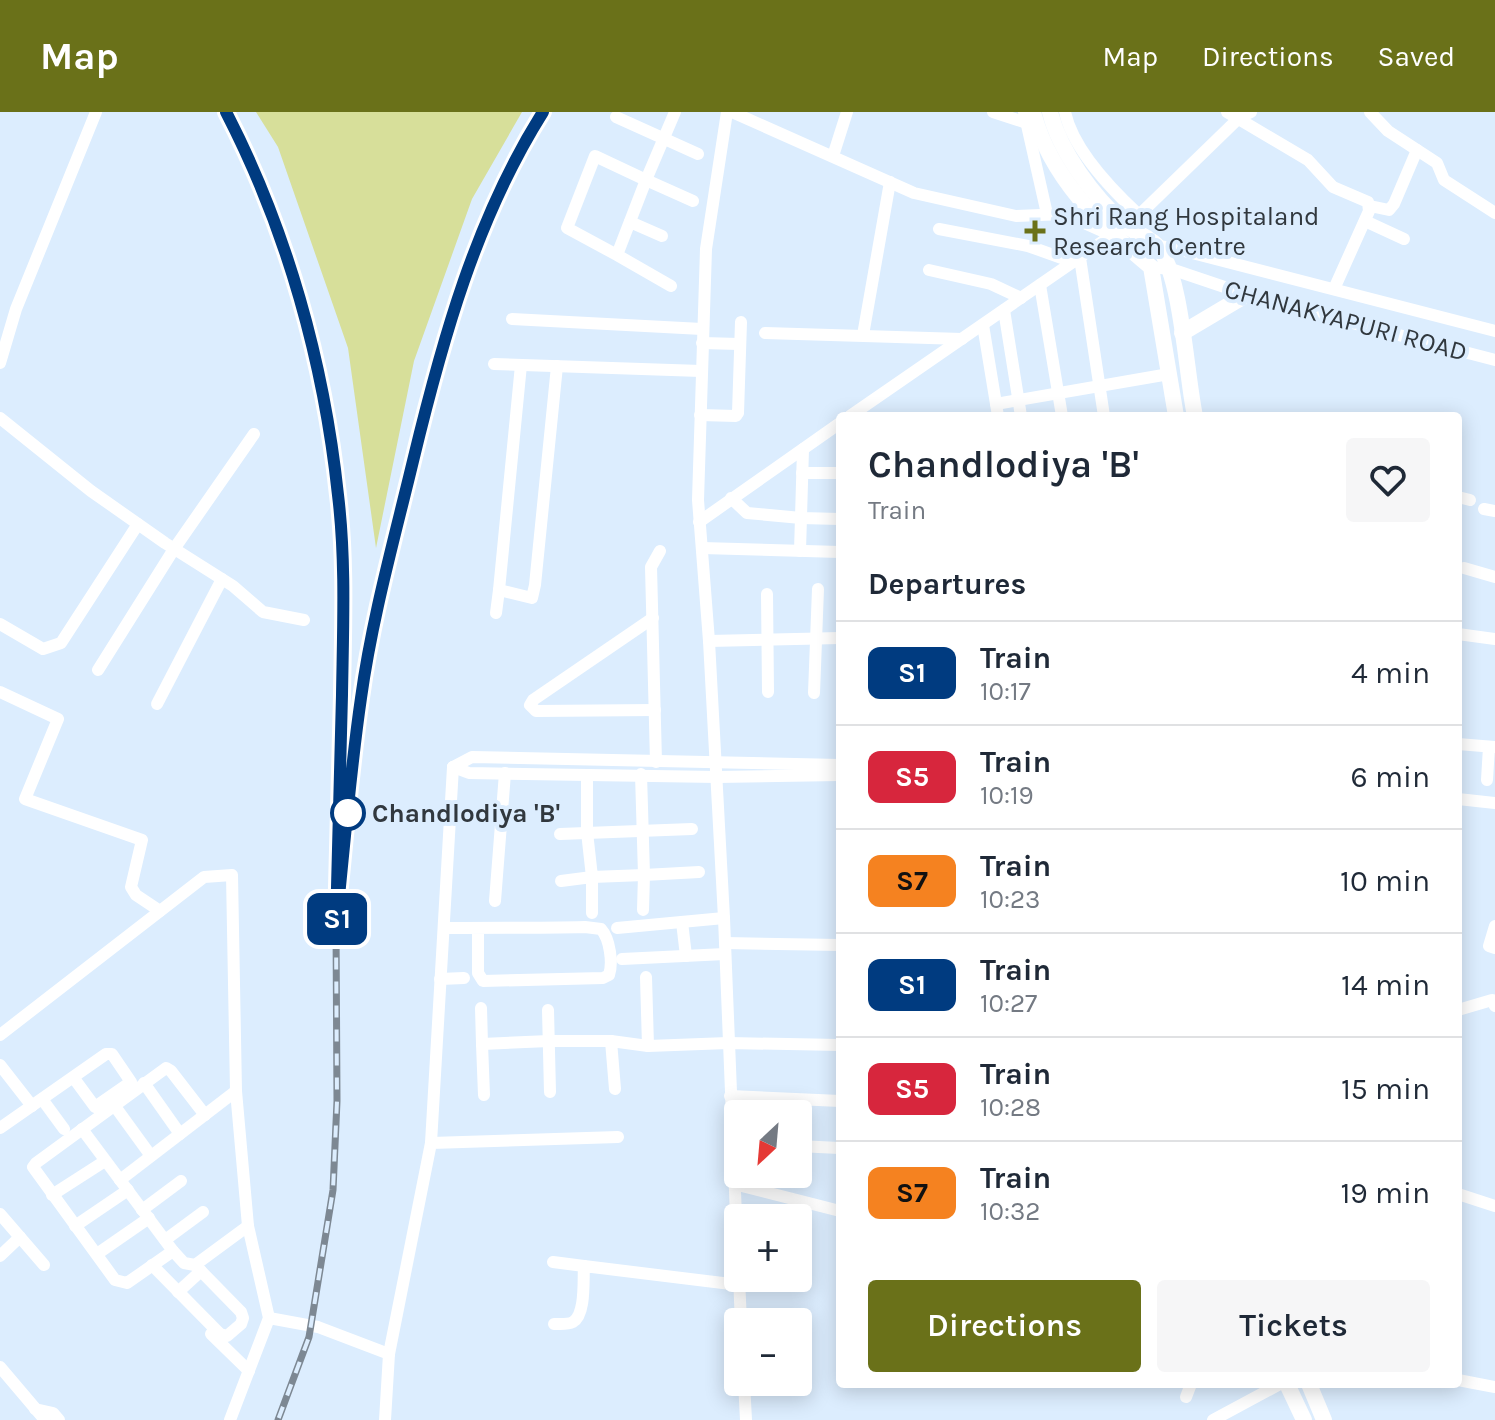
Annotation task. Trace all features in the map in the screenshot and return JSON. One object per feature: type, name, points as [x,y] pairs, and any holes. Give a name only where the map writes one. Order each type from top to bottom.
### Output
[{"type":"main road","points":[[1050,112],[1054,128],[1076,169],[1125,225],[1136,255],[1151,267],[1175,412]]},
{"type":"main road","points":[[1028,116],[1063,179],[1092,212],[1125,225],[1158,246],[1171,269],[1194,412]]},
{"type":"main road","points":[[1182,333],[1246,295]]},
{"type":"main road","points":[[1289,1388],[1304,1420]]},
{"type":"main road","points":[[1311,1388],[1324,1420]]},
{"type":"street","points":[[0,363],[16,309],[96,112]]},
{"type":"street","points":[[617,255],[675,112]]},
{"type":"street","points":[[730,1100],[709,641],[699,522],[706,249],[730,112],[914,193],[1016,216],[1064,214],[1125,225]]},
{"type":"street","points":[[833,156],[847,112]]},
{"type":"street","points":[[993,112],[1028,116],[1047,214]]},
{"type":"street","points":[[1065,112],[1068,125],[1105,183],[1125,225]]},
{"type":"street","points":[[1370,112],[1388,131],[1437,163],[1444,180],[1495,213]]},
{"type":"street","points":[[856,412],[1125,225],[1239,114],[1308,160],[1333,187],[1368,202],[1370,206],[1389,210],[1417,150]]},
{"type":"street","points":[[616,117],[698,154]]},
{"type":"street","points":[[671,286],[567,228],[595,156],[693,201]]},
{"type":"street","points":[[863,335],[890,182]]},
{"type":"street","points":[[1334,289],[1370,206]]},
{"type":"street","points":[[1365,221],[1404,239]]},
{"type":"street","points":[[630,222],[662,236]]},
{"type":"street","points":[[939,229],[1028,246],[1077,260]]},
{"type":"street","points":[[1136,255],[1158,246],[1495,331]]},
{"type":"street","points":[[1077,260],[1103,412]]},
{"type":"street","name":"CHANAKYAPURI ROAD","points":[[1151,267],[1171,269],[1246,295],[1495,360]]},
{"type":"street","points":[[929,270],[991,284],[1021,298]]},
{"type":"street","points":[[1040,285],[1061,412]]},
{"type":"street","points":[[1004,310],[1020,412]]},
{"type":"street","points":[[512,319],[702,329]]},
{"type":"street","points":[[700,415],[736,416],[738,413],[741,322]]},
{"type":"street","points":[[983,325],[997,410],[1019,400],[1169,374]]},
{"type":"street","points":[[765,333],[962,339]]},
{"type":"street","points":[[702,343],[739,344]]},
{"type":"street","points":[[494,364],[701,371]]},
{"type":"street","points":[[496,613],[521,365]]},
{"type":"street","points":[[499,590],[532,598],[557,366]]},
{"type":"street","points":[[0,418],[91,491],[222,579],[263,612],[304,620]]},
{"type":"street","points":[[699,522],[836,428]]},
{"type":"street","points":[[98,670],[174,549],[254,434]]},
{"type":"street","points":[[800,551],[803,449]]},
{"type":"street","points":[[802,473],[836,473]]},
{"type":"street","points":[[731,498],[747,513],[836,519]]},
{"type":"street","points":[[0,624],[43,649],[61,643],[138,524]]},
{"type":"street","points":[[702,548],[836,552]]},
{"type":"street","points":[[656,762],[651,567],[660,551]]},
{"type":"street","points":[[1464,568],[1495,577]]},
{"type":"street","points":[[157,704],[222,579]]},
{"type":"street","points":[[814,693],[818,589]]},
{"type":"street","points":[[767,594],[768,692]]},
{"type":"street","points":[[653,618],[530,705],[536,711],[655,710]]},
{"type":"street","points":[[1462,635],[1495,639]]},
{"type":"street","points":[[709,641],[836,638]]},
{"type":"street","points":[[0,692],[59,718],[25,799],[142,840],[131,887],[136,895],[160,911]]},
{"type":"street","points":[[1462,744],[1492,747],[1487,780]]},
{"type":"street","points":[[453,767],[472,757],[656,762],[716,770],[836,775]]},
{"type":"street","points":[[453,767],[469,773],[587,775],[836,765]]},
{"type":"street","points":[[385,1420],[389,1354],[431,1143],[453,767]]},
{"type":"street","points":[[495,901],[505,773]]},
{"type":"street","points":[[641,774],[643,910]]},
{"type":"street","points":[[587,775],[592,913]]},
{"type":"street","points":[[1462,799],[1495,803]]},
{"type":"street","points":[[560,834],[692,829]]},
{"type":"street","points":[[561,881],[699,872]]},
{"type":"street","points":[[0,1035],[204,877],[232,875],[236,1091],[248,1226],[269,1318],[230,1420]]},
{"type":"street","points":[[617,928],[724,918]]},
{"type":"street","points":[[682,922],[686,956]]},
{"type":"street","points":[[1495,926],[1489,946],[1495,948]]},
{"type":"street","points":[[445,928],[478,928],[601,929],[607,935],[611,970],[603,978],[483,981],[478,973],[478,928]]},
{"type":"street","points":[[622,959],[686,956],[725,948],[836,945]]},
{"type":"street","points":[[646,977],[648,1046]]},
{"type":"street","points":[[440,979],[464,978]]},
{"type":"street","points":[[1462,1009],[1492,1000],[1495,1006]]},
{"type":"street","points":[[481,1008],[484,1095]]},
{"type":"street","points":[[548,1010],[550,1092]]},
{"type":"street","points":[[482,1044],[611,1041],[648,1046],[728,1043],[836,1045]]},
{"type":"street","points":[[611,1041],[615,1089]]},
{"type":"street","points":[[0,1128],[73,1077],[109,1053],[131,1082],[95,1107],[73,1077]]},
{"type":"street","points":[[0,1065],[64,1129]]},
{"type":"street","points":[[173,1251],[127,1283],[115,1280],[33,1167],[144,1083],[169,1068],[205,1115]]},
{"type":"street","points":[[144,1083],[180,1134]]},
{"type":"street","points":[[75,1226],[124,1185],[151,1156],[236,1091]]},
{"type":"street","points":[[730,1096],[836,1101]]},
{"type":"street","points":[[114,1105],[151,1156]]},
{"type":"street","points":[[82,1129],[173,1251],[184,1263],[198,1268],[241,1312],[243,1318],[227,1336],[220,1334],[178,1296]]},
{"type":"street","points":[[431,1143],[618,1137]]},
{"type":"street","points":[[812,1147],[836,1148]]},
{"type":"street","points":[[52,1195],[105,1161]]},
{"type":"street","points":[[97,1254],[181,1181]]},
{"type":"street","points":[[750,1188],[836,1210]]},
{"type":"street","points":[[1462,1195],[1495,1206]]},
{"type":"street","points":[[165,1240],[203,1212]]},
{"type":"street","points":[[0,1214],[44,1265]]},
{"type":"street","points":[[178,1296],[198,1268],[248,1226]]},
{"type":"street","points":[[0,1256],[20,1237]]},
{"type":"street","points":[[553,1262],[724,1280]]},
{"type":"street","points":[[152,1265],[249,1371]]},
{"type":"street","points":[[554,1324],[569,1324],[576,1320],[580,1311],[584,1266]]},
{"type":"street","points":[[269,1318],[318,1327],[389,1354]]},
{"type":"street","points":[[0,1367],[36,1414],[45,1420]]},
{"type":"street","points":[[1462,1381],[1495,1387]]},
{"type":"street","points":[[1213,1420],[1273,1388]]},
{"type":"street","points":[[745,1396],[746,1420]]},
{"type":"street","points":[[36,1414],[53,1413],[59,1420]]},
{"type":"green space","points":[[256,112],[522,112],[472,199],[414,361],[376,548],[348,348],[278,147]]},
{"type":"railway","points":[[226,112],[263,188],[300,304],[332,450],[342,538],[344,606],[333,1190],[309,1337],[278,1420]]},
{"type":"railway","points":[[349,799],[371,642],[420,429],[446,335],[497,198],[543,112]]},
{"type":"train","name":"S1","points":[[226,112],[263,188],[284,247],[315,364],[332,450],[342,538],[344,606],[336,926],[361,697],[383,586],[430,391],[447,326],[470,262],[501,192],[543,112]]},
{"type":"place","name":"Shri Rang Hospitaland Research Centre","points":[[1035,231]]},
{"type":"place","name":"Chandlodiya 'B'","points":[[348,813]]}]
